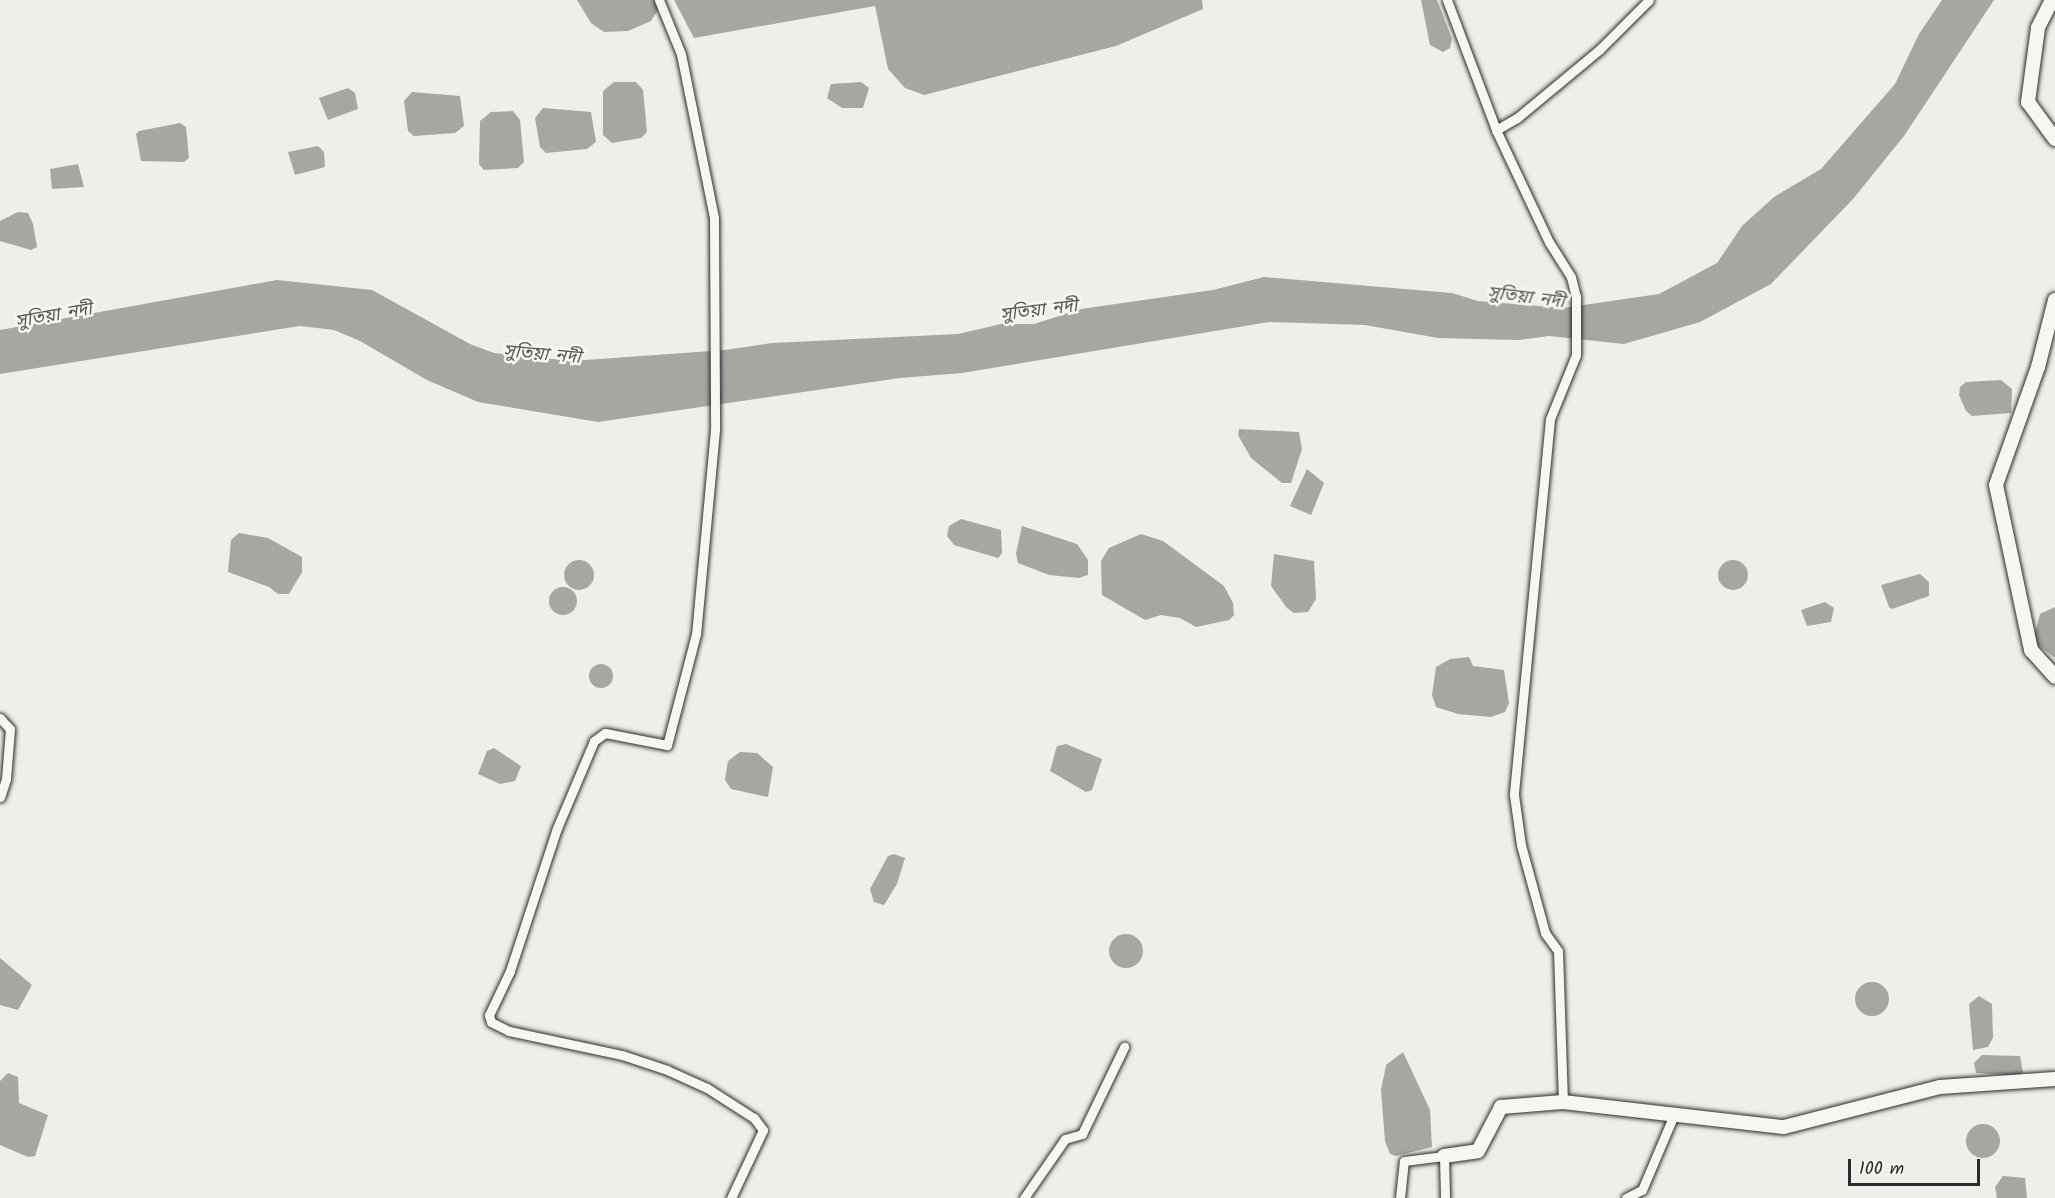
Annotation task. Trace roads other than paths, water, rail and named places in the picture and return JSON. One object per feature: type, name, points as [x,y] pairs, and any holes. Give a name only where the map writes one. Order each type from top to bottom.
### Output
[{"type":"street","points":[[659,0],[681,54],[714,218],[717,296],[715,430],[696,634],[667,745],[605,733],[594,741],[557,828],[510,971],[489,1015],[491,1022],[509,1031],[622,1055],[667,1071],[707,1088],[753,1118],[763,1130],[731,1198]]},
{"type":"street","points":[[1447,0],[1496,130],[1554,251],[1571,277],[1576,297],[1576,355],[1550,419],[1514,795],[1521,845],[1545,933],[1558,951],[1563,1102]]},
{"type":"street","points":[[1496,130],[1517,118],[1600,49],[1649,0]]},
{"type":"street","points":[[2052,0],[2038,28],[2028,102],[2055,139]]},
{"type":"street","points":[[2055,300],[2038,367],[1996,485],[2031,650],[2055,677]]},
{"type":"street","points":[[0,718],[10,729],[6,779],[0,797]]},
{"type":"street","points":[[1024,1198],[1065,1139],[1082,1134],[1124,1047]]},
{"type":"street","points":[[1400,1198],[1404,1161],[1478,1151],[1501,1107],[1563,1102],[1673,1117],[1784,1127],[1940,1088],[2055,1079]]},
{"type":"street","points":[[1626,1198],[1642,1190],[1673,1117]]},
{"type":"street","points":[[1444,1156],[1445,1198]]},
{"type":"water label","name":"সুতিয়া নদী","points":[[1526,299]]},
{"type":"water label","name":"সুতিয়া নদী","points":[[1039,312]]},
{"type":"water label","name":"সুতিয়া নদী","points":[[54,317]]},
{"type":"water label","name":"সুতিয়া নদী","points":[[542,356]]}]
